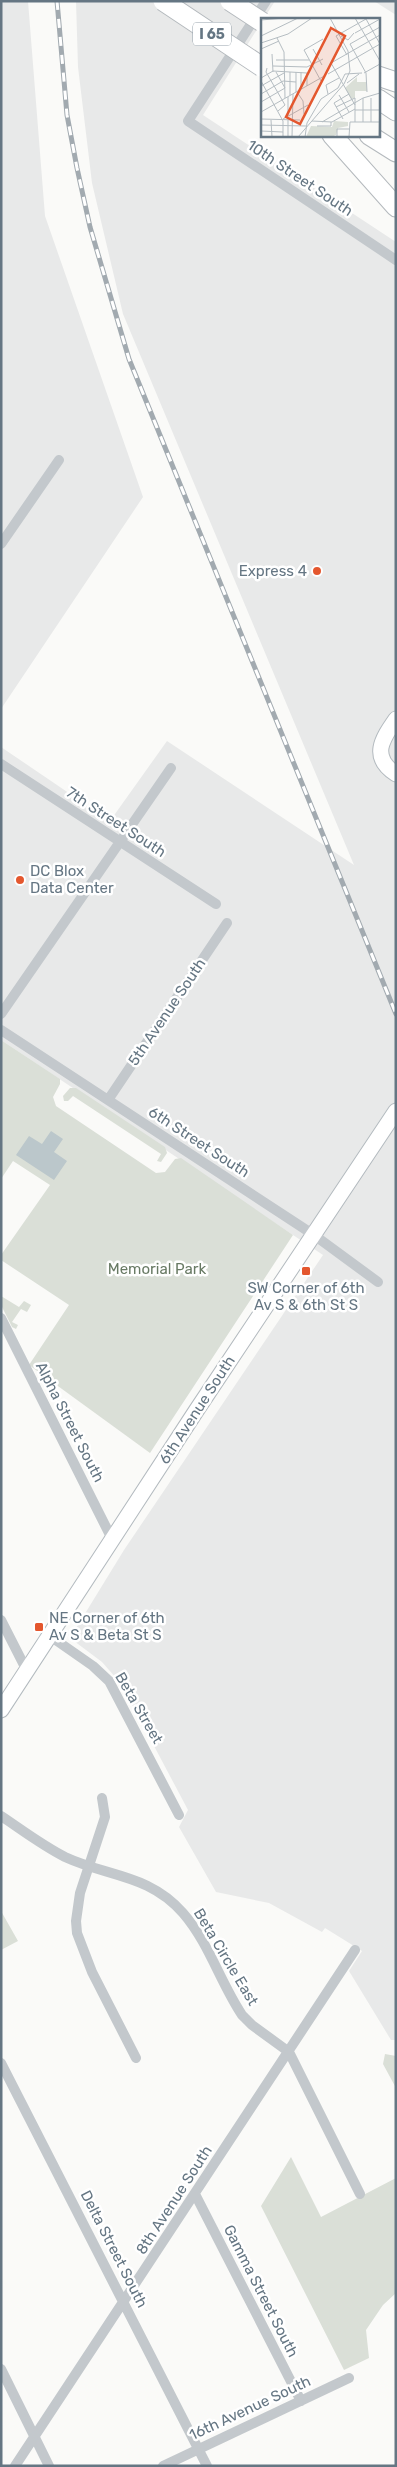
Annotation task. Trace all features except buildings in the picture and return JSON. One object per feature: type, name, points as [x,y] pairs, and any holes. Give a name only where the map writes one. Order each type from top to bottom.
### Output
[{"type":"highway","name":"I 65","points":[[163,1],[261,67]]},
{"type":"highway","name":"I 65","points":[[230,1],[261,21]]},
{"type":"highway","points":[[380,77],[396,82]]},
{"type":"highway","points":[[380,100],[396,111]]},
{"type":"highway","points":[[333,136],[396,207]]},
{"type":"highway","points":[[371,136],[396,152]]},
{"type":"main road","points":[[396,719],[385,735],[380,747],[381,756],[386,768],[396,774]]},
{"type":"main road","name":"6th Avenue South","points":[[1,1710],[396,1111]]},
{"type":"street","name":"10th Street South","points":[[266,1],[188,121],[396,260]]},
{"type":"street","points":[[1,544],[59,460]]},
{"type":"street","name":"7th Street South","points":[[1,764],[216,904]]},
{"type":"street","points":[[1,1014],[171,768]]},
{"type":"street","name":"5th Avenue South","points":[[108,1100],[227,923]]},
{"type":"street","name":"6th Street South","points":[[1,1030],[314,1234],[378,1282]]},
{"type":"street","name":"Alpha Street South","points":[[1,1318],[112,1539]]},
{"type":"street","points":[[1,1620],[28,1671]]},
{"type":"street","name":"Beta Street","points":[[50,1636],[93,1666],[109,1681],[179,1815]]},
{"type":"street","points":[[102,1798],[105,1817],[78,1900],[77,1934],[92,1972],[136,2058]]},
{"type":"street","name":"Beta Circle East","points":[[1,1816],[53,1850],[88,1866],[143,1882],[170,1900],[198,1933],[242,2014],[289,2052]]},
{"type":"street","name":"8th Avenue South","points":[[15,2466],[355,1950]]},
{"type":"street","points":[[289,2052],[360,2194]]},
{"type":"street","name":"Delta Street South","points":[[1,2063],[207,2466]]},
{"type":"street","name":"Gamma Street South","points":[[195,2194],[301,2401]]},
{"type":"street","points":[[1,2369],[49,2466]]},
{"type":"street","name":"16th Avenue South","points":[[163,2466],[349,2378]]},
{"type":"shaded area","points":[[1,1],[28,1],[45,216],[143,497],[1,709]]},
{"type":"shaded area","points":[[76,1],[275,1],[264,18],[261,18],[261,23],[203,115],[396,242],[396,2040],[391,2040],[349,1971],[362,1951],[325,1928],[322,1932],[269,1903],[216,1892],[179,1827],[188,1810],[127,1695],[102,1662],[70,1638],[124,1550],[323,1255],[1,1040],[1,747],[110,821],[167,741],[354,865],[123,314],[92,183],[78,67]]},
{"type":"shaded area","points":[[374,1],[396,1],[396,15]]},
{"type":"shaded area","points":[[51,1131],[63,1139],[54,1152],[67,1161],[54,1180],[16,1155],[29,1136],[42,1144]]},
{"type":"green space","name":"Memorial Park","points":[[1,1040],[60,1079],[60,1084],[53,1097],[56,1106],[156,1173],[165,1172],[175,1159],[181,1158],[293,1235],[150,1453],[29,1365],[69,1305],[1,1260],[1,1255],[50,1185],[13,1161],[1,1179]]},
{"type":"green space","points":[[70,1088],[76,1088],[165,1147],[167,1153],[161,1162],[157,1161],[161,1154],[73,1096],[68,1101],[64,1101],[63,1096]]},
{"type":"green space","points":[[1,1296],[19,1307],[24,1301],[31,1305],[27,1312],[21,1309],[12,1322],[18,1325],[16,1329],[12,1327],[1,1305]]},
{"type":"green space","points":[[1,1911],[18,1941],[1,1950]]},
{"type":"green space","points":[[385,2054],[396,2056],[396,2088],[383,2064]]},
{"type":"green space","points":[[291,2157],[321,2217],[396,2178],[396,2293],[383,2305],[366,2330],[369,2358],[344,2370],[261,2206]]},
{"type":"railway","points":[[57,1],[67,115],[77,168],[90,227],[129,359],[396,1014]]},
{"type":"place","name":"Express 4","points":[[317,571]]},
{"type":"place","name":"DC Blox Data Center","points":[[20,880]]},
{"type":"place","name":"SW Corner of 6th Av S & 6th St S","points":[[306,1271]]},
{"type":"place","name":"NE Corner of 6th Av S & Beta St S","points":[[39,1627]]}]
